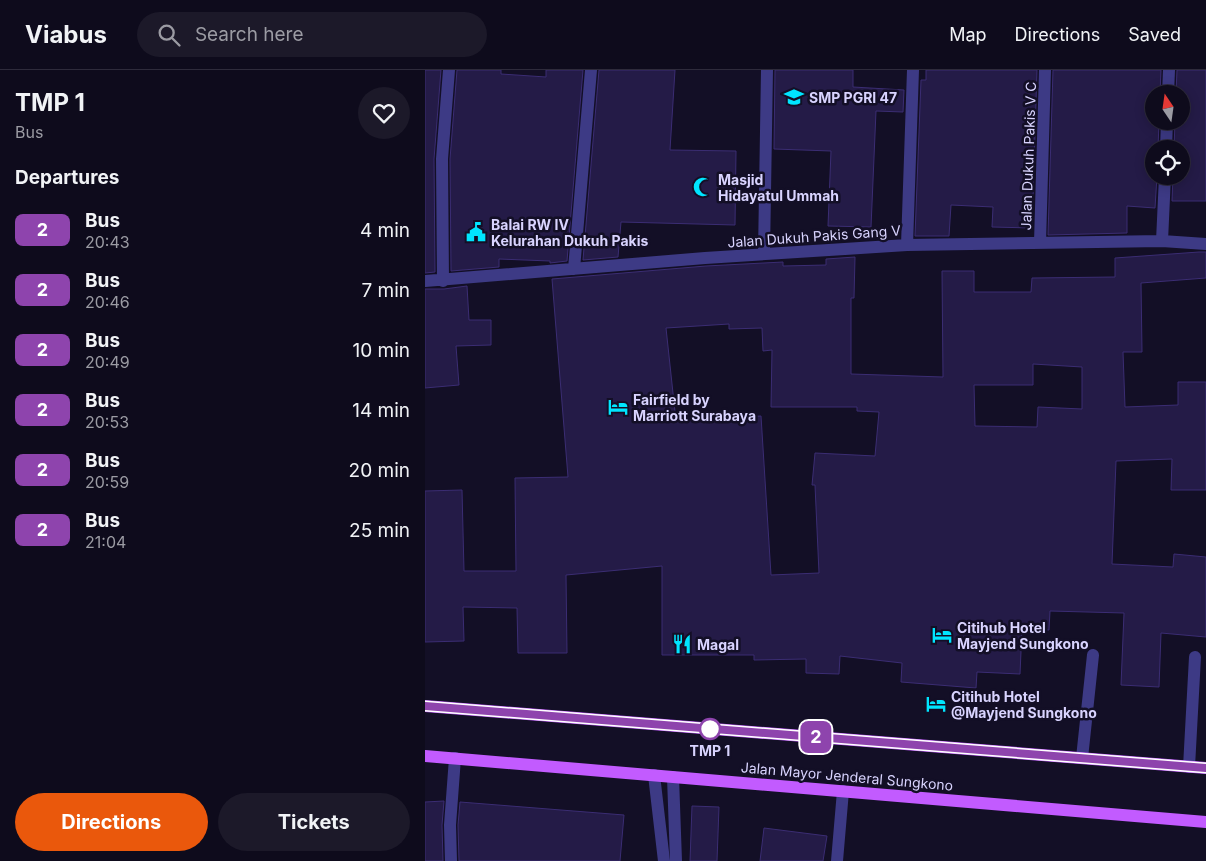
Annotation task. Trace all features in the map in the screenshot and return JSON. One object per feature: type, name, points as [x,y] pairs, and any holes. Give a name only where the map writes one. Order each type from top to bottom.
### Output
[{"type":"main road","points":[[425,706],[1206,768]]},
{"type":"main road","name":"Jalan Mayor Jenderal Sungkono","points":[[425,756],[1206,822]]},
{"type":"street","points":[[443,281],[442,159],[449,70]]},
{"type":"street","points":[[574,269],[591,70]]},
{"type":"street","points":[[764,254],[767,70]]},
{"type":"street","points":[[907,245],[913,70]]},
{"type":"street","name":"Jalan Dukuh Pakis V C","points":[[1040,243],[1045,70]]},
{"type":"street","points":[[1168,85],[1169,70]]},
{"type":"street","points":[[1162,241],[1165,185]]},
{"type":"street","name":"Jalan Dukuh Pakis Gang V","points":[[425,281],[764,254],[907,245],[1162,241],[1206,244]]},
{"type":"street","points":[[1082,758],[1093,656]]},
{"type":"street","points":[[1189,767],[1195,657]]},
{"type":"street","points":[[451,861],[450,825],[455,758]]},
{"type":"street","points":[[654,775],[664,861]]},
{"type":"street","points":[[673,777],[676,861]]},
{"type":"street","points":[[837,861],[843,791]]},
{"type":"building","points":[[425,70],[441,70],[434,159],[435,272],[425,273]]},
{"type":"building","points":[[457,70],[501,70],[501,74],[546,77],[546,70],[583,70],[567,261],[550,263],[550,261],[499,259],[499,267],[451,271],[450,159]]},
{"type":"building","points":[[599,70],[675,70],[670,150],[736,151],[735,225],[621,222],[618,257],[583,260]]},
{"type":"building","points":[[775,70],[853,70],[853,87],[904,90],[903,112],[876,111],[871,227],[828,226],[831,151],[774,149]]},
{"type":"building","points":[[926,70],[1037,70],[1032,228],[992,227],[993,207],[951,205],[949,236],[915,236],[921,80],[926,80]]},
{"type":"building","points":[[1053,70],[1161,70],[1160,85],[1145,85],[1145,130],[1159,130],[1158,140],[1145,140],[1145,185],[1156,185],[1155,208],[1127,206],[1127,233],[1048,235]]},
{"type":"building","points":[[1177,70],[1206,70],[1206,201],[1172,201],[1173,185],[1190,185],[1190,140],[1174,140],[1175,130],[1190,130],[1190,85],[1176,85]]},
{"type":"building","points":[[1206,252],[1206,278],[1141,283],[1142,352],[1123,352],[1125,407],[1178,405],[1178,382],[1206,382],[1206,490],[1171,490],[1172,459],[1116,461],[1112,564],[1173,567],[1174,554],[1206,557],[1206,637],[1161,633],[1159,687],[1121,685],[1124,613],[1050,611],[1049,630],[1022,629],[1020,674],[977,672],[976,688],[901,682],[902,663],[840,656],[839,674],[806,673],[806,659],[754,660],[754,655],[662,655],[662,566],[566,575],[567,653],[518,653],[517,608],[463,607],[464,641],[425,642],[425,491],[462,490],[464,571],[516,571],[515,478],[568,477],[552,279],[706,266],[783,262],[783,266],[826,265],[826,259],[855,257],[854,298],[851,298],[851,374],[943,377],[942,271],[974,271],[974,292],[1031,292],[1032,278],[1115,277],[1115,258]],"holes":[[[729,324],[729,329],[762,328],[763,351],[772,350],[771,407],[857,407],[857,411],[879,412],[875,456],[815,453],[812,485],[815,485],[819,573],[771,575],[761,416],[676,421],[666,328]],[[1033,364],[1082,367],[1082,409],[1038,407],[1037,427],[975,426],[974,385],[1033,385]]]},
{"type":"building","points":[[467,286],[469,320],[491,320],[491,345],[456,346],[459,385],[425,388],[425,289]]},
{"type":"building","points":[[444,801],[442,825],[443,861],[425,861],[425,802]]},
{"type":"building","points":[[460,802],[624,815],[620,861],[459,861],[458,825]]},
{"type":"building","points":[[692,806],[719,807],[717,861],[690,861]]},
{"type":"building","points":[[764,828],[827,836],[823,861],[760,861]]},
{"type":"bus line","name":"2","points":[[425,706],[1206,768]]},
{"type":"place","name":"SMP PGRI 47","points":[[794,97]]},
{"type":"place","name":"Masjid Hidayatul Ummah","points":[[703,187]]},
{"type":"place","name":"Balai RW IV Kelurahan Dukuh Pakis","points":[[476,232]]},
{"type":"place","name":"Fairfield by Marriott Surabaya","points":[[618,407]]},
{"type":"place","name":"Citihub Hotel Mayjend Sungkono","points":[[942,635]]},
{"type":"place","name":"Magal","points":[[682,644]]},
{"type":"place","name":"Citihub Hotel @Mayjend Sungkono","points":[[936,704]]},
{"type":"place","name":"TMP 1","points":[[710,729]]}]
